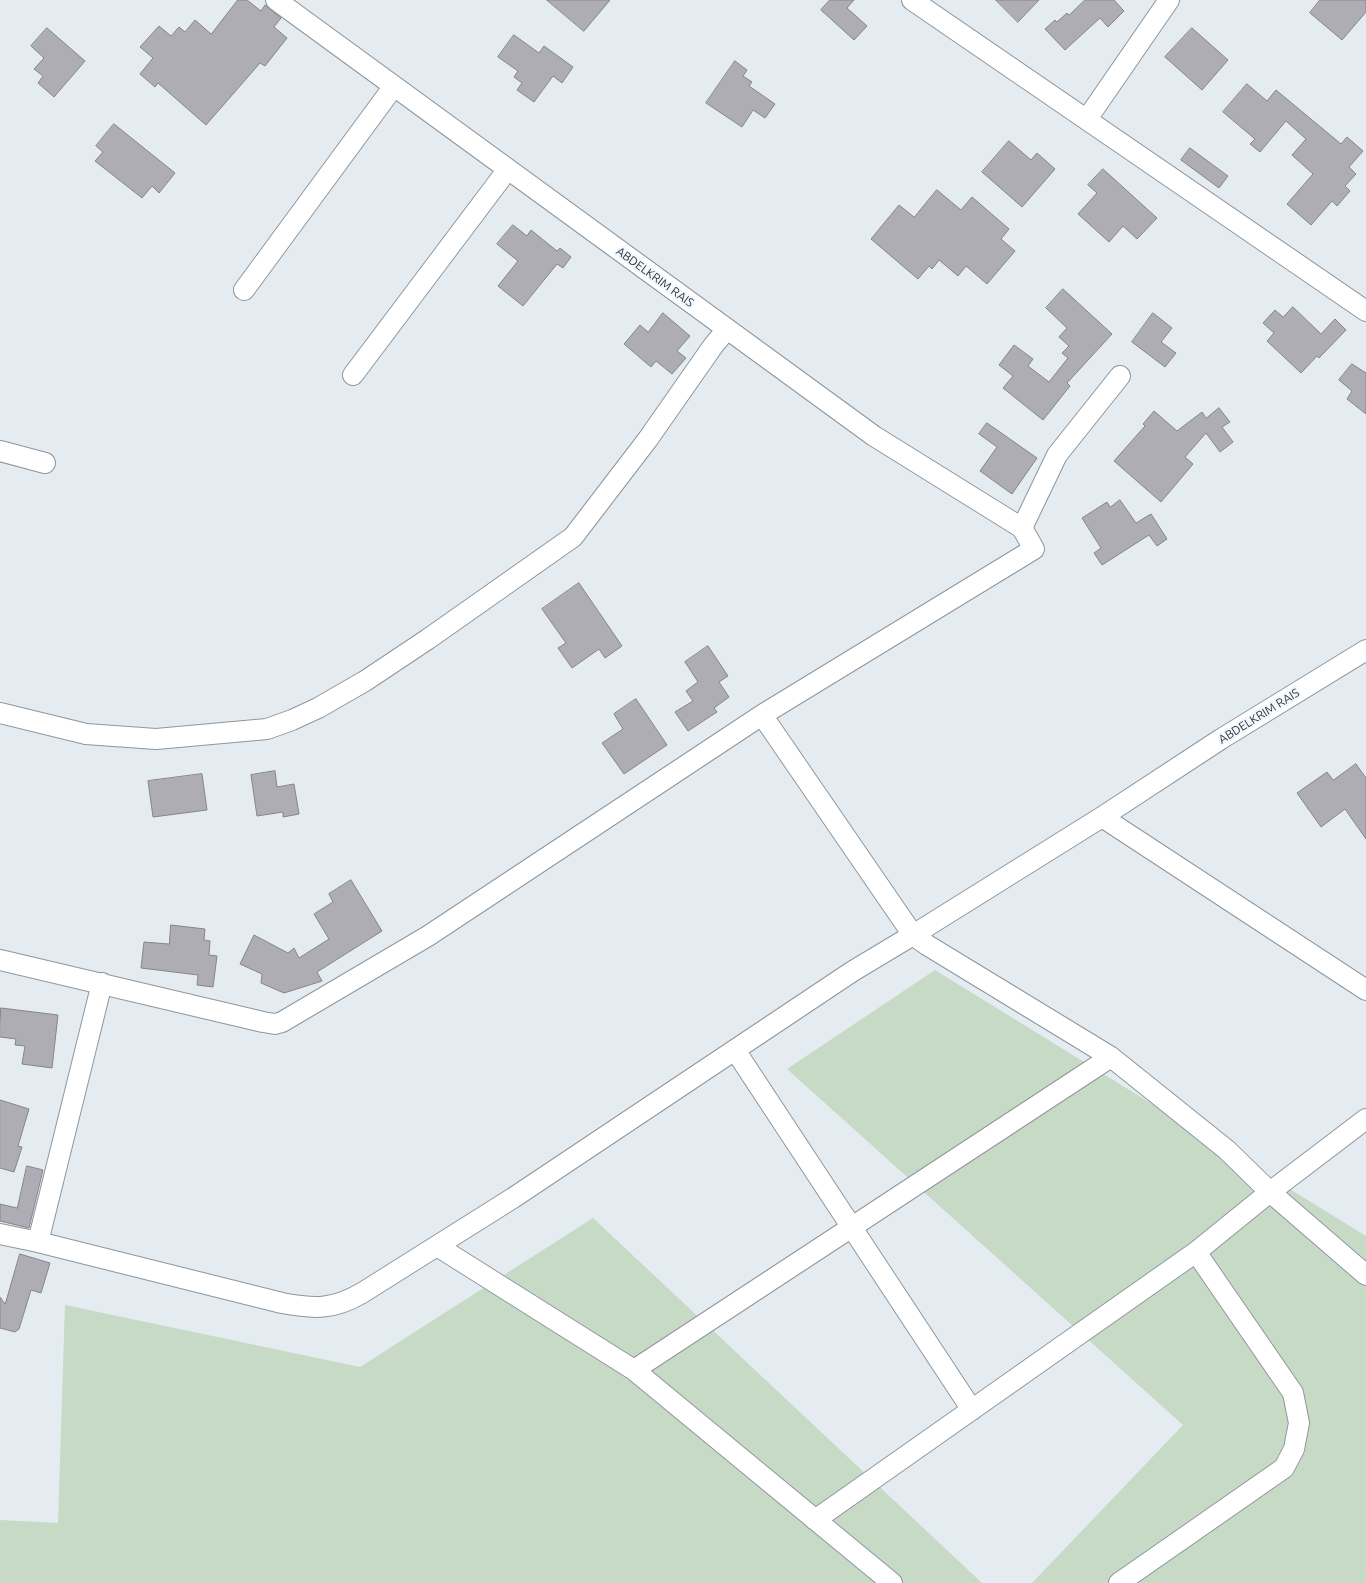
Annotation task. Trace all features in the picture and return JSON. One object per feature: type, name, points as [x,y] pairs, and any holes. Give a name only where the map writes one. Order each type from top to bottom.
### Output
[{"type":"street","name":"ABDELKRIM RAIS","points":[[276,0],[874,436],[1022,528],[1034,549],[762,715]]},
{"type":"street","points":[[912,0],[1366,311]]},
{"type":"street","points":[[1087,120],[1169,0]]},
{"type":"street","points":[[244,290],[394,86]]},
{"type":"street","points":[[354,375],[508,169]]},
{"type":"street","points":[[0,713],[86,734],[156,739],[267,729],[318,708],[365,681],[428,640],[573,537],[648,439],[712,346],[727,328]]},
{"type":"street","points":[[1022,528],[1057,455],[1120,376]]},
{"type":"street","points":[[0,451],[45,463]]},
{"type":"street","name":"ABDELKRIM RAIS","points":[[0,1234],[282,1303],[327,1308],[349,1301],[513,1198],[853,971],[1102,817],[1221,738],[1366,650]]},
{"type":"street","points":[[0,960],[277,1024],[428,936],[762,715],[913,935],[1111,1057],[1226,1150],[1270,1192],[1366,1275]]},
{"type":"street","points":[[1102,817],[1366,990]]},
{"type":"street","points":[[38,1242],[102,983]]},
{"type":"street","points":[[735,1050],[972,1410]]},
{"type":"street","points":[[634,1370],[1111,1057]]},
{"type":"street","points":[[815,1520],[1196,1252],[1270,1192],[1366,1119]]},
{"type":"street","points":[[437,1246],[634,1370],[892,1583]]},
{"type":"street","points":[[1119,1583],[1284,1468],[1294,1449],[1299,1423],[1293,1393],[1196,1252]]},
{"type":"green space","points":[[935,970],[1366,1236],[1366,1583],[1032,1583],[1183,1425],[787,1069]]},
{"type":"green space","points":[[593,1218],[982,1583],[0,1583],[0,1520],[58,1523],[65,1305],[360,1367]]},
{"type":"building","points":[[238,0],[247,0],[261,11],[265,5],[281,18],[274,27],[287,38],[265,66],[260,63],[206,125],[158,83],[155,87],[140,74],[153,58],[140,47],[159,26],[171,36],[179,27],[185,32],[195,20],[211,34]]},
{"type":"building","points":[[547,0],[610,0],[584,31]]},
{"type":"building","points":[[830,0],[854,0],[847,8],[867,26],[854,40],[821,10]]},
{"type":"building","points":[[996,0],[1039,0],[1018,22]]},
{"type":"building","points":[[1085,0],[1114,0],[1124,11],[1108,27],[1100,18],[1065,50],[1045,29],[1067,13],[1069,15]]},
{"type":"building","points":[[1320,0],[1366,0],[1366,12],[1342,40],[1310,13]]},
{"type":"building","points":[[47,28],[85,61],[54,97],[38,83],[43,76],[34,69],[44,58],[31,46]]},
{"type":"building","points":[[1192,28],[1228,60],[1202,90],[1165,57]]},
{"type":"building","points":[[514,35],[539,53],[544,46],[573,67],[562,83],[553,76],[534,102],[517,90],[522,83],[514,77],[518,71],[498,57]]},
{"type":"building","points":[[735,61],[747,70],[743,76],[752,82],[749,86],[775,104],[765,118],[753,110],[742,127],[706,103]]},
{"type":"building","points":[[1247,84],[1267,101],[1276,90],[1341,144],[1347,137],[1363,151],[1349,167],[1356,174],[1345,186],[1350,191],[1337,206],[1332,201],[1311,225],[1287,204],[1313,174],[1292,155],[1306,139],[1286,121],[1260,152],[1250,144],[1255,139],[1223,112]]},
{"type":"building","points":[[114,124],[175,173],[159,193],[152,186],[142,198],[95,161],[103,152],[96,146]]},
{"type":"building","points":[[1009,141],[1031,160],[1037,153],[1055,169],[1022,207],[982,172]]},
{"type":"building","points":[[1190,148],[1228,176],[1219,188],[1181,160]]},
{"type":"building","points":[[1103,169],[1157,218],[1137,239],[1123,226],[1109,242],[1078,214],[1097,193],[1088,185]]},
{"type":"building","points":[[937,190],[961,210],[972,197],[1009,229],[1001,239],[1015,251],[987,284],[966,266],[958,276],[939,260],[932,269],[929,266],[918,279],[871,239],[899,205],[914,217]]},
{"type":"building","points":[[513,225],[527,236],[531,230],[557,251],[560,248],[571,257],[563,268],[557,264],[523,306],[498,286],[518,261],[497,244]]},
{"type":"building","points":[[1063,289],[1112,334],[1067,383],[1070,386],[1043,420],[1003,388],[1013,376],[999,365],[1014,345],[1033,359],[1028,366],[1049,382],[1068,358],[1062,353],[1069,346],[1059,337],[1067,328],[1046,308]]},
{"type":"building","points":[[1293,307],[1321,334],[1335,319],[1346,330],[1319,358],[1317,356],[1301,373],[1267,341],[1274,333],[1263,323],[1275,310],[1283,317]]},
{"type":"building","points":[[663,313],[690,336],[677,351],[686,358],[672,374],[656,361],[651,367],[624,344],[640,325],[648,332]]},
{"type":"building","points":[[1153,313],[1172,328],[1161,342],[1176,353],[1165,367],[1132,342]]},
{"type":"building","points":[[1352,364],[1366,373],[1366,414],[1347,399],[1352,391],[1339,380]]},
{"type":"building","points":[[1219,408],[1230,422],[1222,427],[1233,442],[1220,452],[1206,433],[1185,457],[1193,464],[1161,502],[1114,461],[1145,426],[1143,424],[1154,411],[1177,431],[1202,412],[1206,418]]},
{"type":"building","points":[[987,423],[1037,458],[1012,494],[980,471],[997,447],[979,434]]},
{"type":"building","points":[[1120,500],[1136,523],[1151,514],[1167,539],[1157,546],[1149,535],[1102,565],[1094,553],[1101,548],[1082,518],[1107,502],[1110,507]]},
{"type":"building","points":[[579,583],[622,646],[605,658],[599,649],[572,668],[558,648],[566,643],[542,609]]},
{"type":"building","points":[[708,646],[728,676],[719,682],[729,697],[714,708],[717,712],[688,731],[675,712],[693,701],[686,691],[698,682],[685,662]]},
{"type":"building","points":[[636,699],[667,745],[624,774],[602,743],[623,729],[614,714]]},
{"type":"building","points":[[1356,764],[1366,778],[1366,839],[1345,809],[1321,827],[1297,793],[1327,772],[1333,780]]},
{"type":"building","points":[[275,771],[277,787],[294,784],[299,814],[283,817],[283,812],[257,816],[251,775]]},
{"type":"building","points":[[202,774],[207,810],[153,817],[148,781]]},
{"type":"building","points":[[351,880],[382,931],[317,972],[322,981],[284,993],[261,983],[262,974],[240,964],[254,935],[288,953],[294,948],[299,958],[329,939],[314,914],[333,902],[329,894]]},
{"type":"building","points":[[171,925],[205,929],[204,940],[210,941],[209,955],[217,956],[213,987],[197,985],[198,975],[141,968],[144,942],[169,944]]},
{"type":"building","points":[[1,1008],[58,1015],[52,1068],[22,1064],[25,1046],[15,1045],[16,1039],[0,1037]]},
{"type":"building","points":[[0,1100],[29,1109],[18,1146],[22,1147],[14,1172],[0,1168]]},
{"type":"building","points":[[27,1166],[43,1170],[29,1228],[0,1221],[0,1204],[17,1208]]},
{"type":"building","points":[[20,1254],[50,1263],[41,1293],[31,1290],[19,1329],[15,1332],[0,1328],[0,1297],[5,1304]]}]
